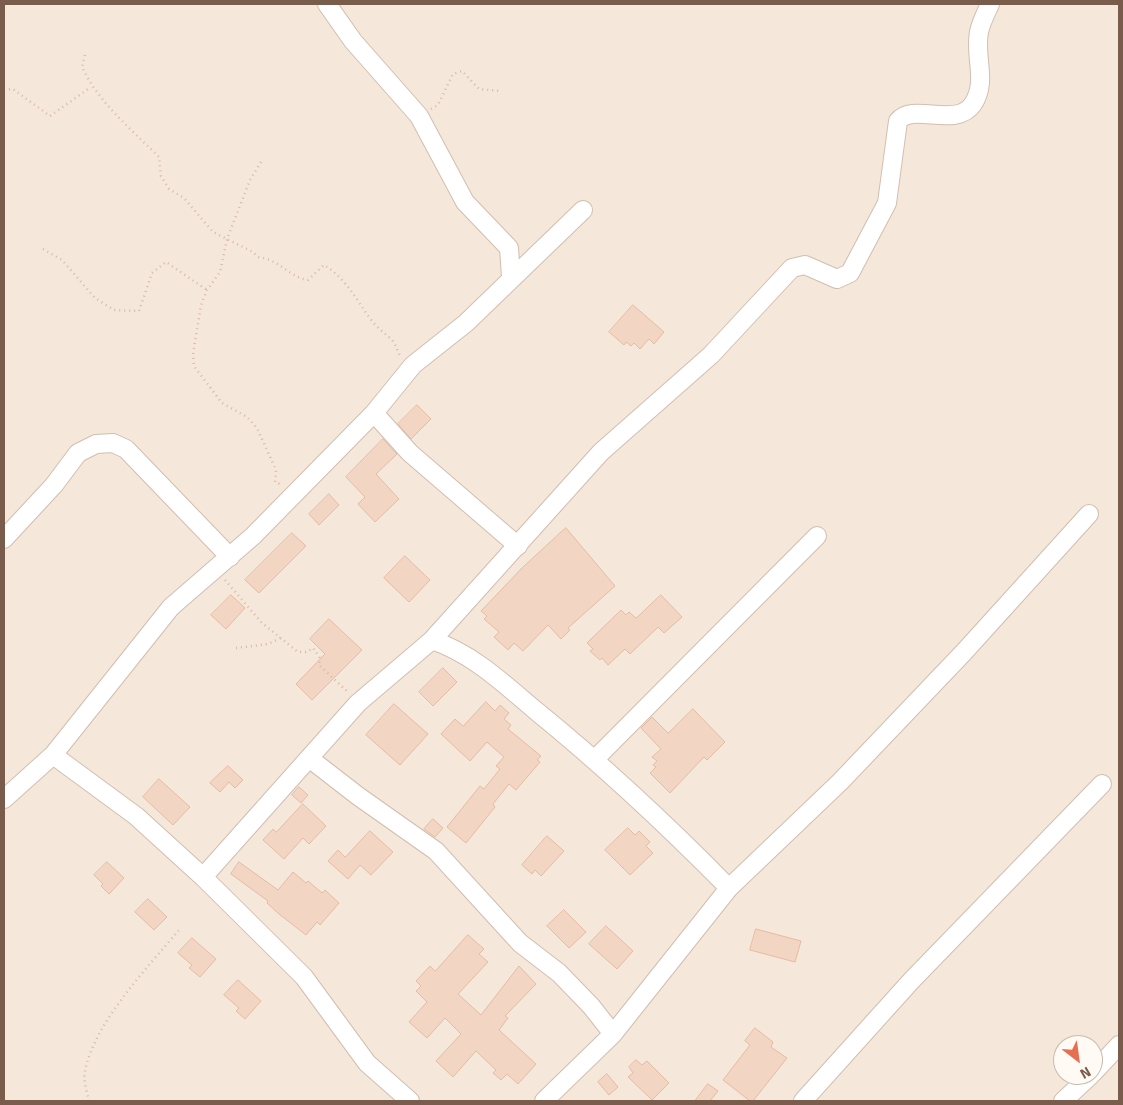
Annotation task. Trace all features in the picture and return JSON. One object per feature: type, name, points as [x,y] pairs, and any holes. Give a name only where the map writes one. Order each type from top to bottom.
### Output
[{"type":"street","points":[[327,4],[353,41],[419,116],[465,202],[509,248],[511,277]]},
{"type":"street","points":[[203,877],[358,703],[432,640],[601,452],[711,355],[792,268],[804,265],[837,279],[850,273],[887,203],[898,121],[907,114],[954,115],[972,106],[978,96],[982,81],[978,34],[990,4]]},
{"type":"street","points":[[4,799],[53,755],[170,607],[230,557],[297,492],[374,413],[412,365],[466,323],[511,277],[583,210]]},
{"type":"street","points":[[374,413],[410,454],[518,546]]},
{"type":"street","points":[[4,539],[54,485],[78,453],[96,444],[113,444],[126,449],[230,557]]},
{"type":"street","points":[[544,1101],[613,1034],[729,888],[840,782],[964,652],[1089,514]]},
{"type":"street","points":[[595,759],[817,536]]},
{"type":"street","points":[[432,640],[454,648],[477,662],[595,759],[656,814],[729,888]]},
{"type":"street","points":[[53,755],[136,816],[203,877],[304,977],[367,1063],[410,1101]]},
{"type":"street","points":[[309,758],[358,796],[436,851],[520,943],[559,974],[613,1034]]},
{"type":"street","points":[[803,1101],[911,980],[1102,784]]},
{"type":"street","points":[[1103,1062],[1119,1045]]},
{"type":"street","points":[[1062,1101],[1080,1085]]},
{"type":"path","points":[[85,55],[82,67],[91,87],[125,125],[159,156],[161,176],[169,189],[184,198],[214,232],[253,252],[258,257],[269,258],[299,279],[308,280],[324,265],[338,274],[351,288],[378,329],[390,338],[397,346],[400,356],[412,365]]},
{"type":"path","points":[[419,116],[438,105],[453,74],[462,71],[479,89],[500,91]]},
{"type":"path","points":[[4,90],[13,89],[50,116],[91,87]]},
{"type":"path","points":[[261,162],[250,180],[227,239],[220,272],[207,290],[201,305],[194,334],[194,366],[222,402],[247,417],[257,428],[276,470],[276,482],[297,492]]},
{"type":"path","points":[[43,249],[62,260],[95,298],[114,310],[138,311],[152,273],[166,262],[207,290]]},
{"type":"path","points":[[230,557],[225,580],[262,623],[298,652],[307,652],[313,648],[320,658],[319,665],[358,703]]},
{"type":"path","points":[[236,648],[268,644],[281,638]]},
{"type":"path","points":[[88,1101],[85,1072],[94,1042],[133,985],[179,930]]},
{"type":"shaded area","points":[[4,4],[1119,4],[1119,1101],[4,1101]]},
{"type":"building","points":[[633,305],[664,332],[654,344],[649,339],[640,349],[634,343],[631,346],[626,342],[624,345],[609,332]]},
{"type":"building","points":[[417,405],[431,419],[411,439],[398,424]]},
{"type":"building","points":[[383,439],[397,454],[376,474],[399,499],[375,522],[358,504],[365,497],[346,477]]},
{"type":"building","points":[[329,494],[339,505],[319,525],[309,514]]},
{"type":"building","points":[[566,528],[615,586],[568,628],[570,630],[561,639],[548,625],[523,651],[514,643],[508,650],[494,637],[499,632],[484,619],[487,616],[481,611],[523,567]]},
{"type":"building","points":[[292,533],[306,546],[259,593],[245,580]]},
{"type":"building","points":[[405,556],[430,580],[409,602],[384,578]]},
{"type":"building","points":[[231,595],[245,608],[226,629],[211,615]]},
{"type":"building","points":[[661,595],[682,617],[664,633],[658,627],[630,654],[625,649],[608,665],[602,658],[600,660],[590,651],[593,649],[587,643],[621,610],[626,615],[629,612],[636,618]]},
{"type":"building","points":[[329,619],[362,650],[312,700],[296,684],[325,654],[310,639]]},
{"type":"building","points":[[443,668],[457,682],[433,706],[419,692]]},
{"type":"building","points":[[486,702],[495,711],[500,705],[509,713],[504,719],[511,725],[508,729],[541,756],[537,760],[540,762],[516,790],[509,784],[493,804],[495,807],[466,843],[447,827],[480,786],[484,789],[500,769],[496,766],[504,757],[487,742],[470,761],[441,734],[455,719],[463,726]]},
{"type":"building","points":[[394,704],[428,734],[400,765],[366,735]]},
{"type":"building","points":[[693,709],[725,742],[707,760],[704,757],[670,793],[650,773],[656,767],[653,765],[657,761],[652,757],[661,749],[641,728],[652,717],[668,733]]},
{"type":"building","points":[[228,766],[243,780],[235,788],[229,782],[220,792],[210,783]]},
{"type":"building","points":[[159,779],[190,807],[173,825],[143,797]]},
{"type":"building","points":[[299,787],[308,795],[301,803],[292,795]]},
{"type":"building","points":[[303,804],[326,826],[309,844],[303,838],[284,859],[263,840],[273,829],[276,832]]},
{"type":"building","points":[[433,819],[443,828],[435,837],[424,829]]},
{"type":"building","points":[[628,828],[635,835],[639,831],[650,842],[646,846],[653,853],[630,875],[605,850]]},
{"type":"building","points":[[370,831],[393,852],[371,875],[360,865],[348,879],[328,861],[338,850],[345,857]]},
{"type":"building","points":[[547,836],[564,851],[541,876],[535,870],[532,874],[522,865]]},
{"type":"building","points":[[107,862],[124,878],[109,894],[94,875]]},
{"type":"building","points":[[239,862],[278,890],[293,872],[306,883],[308,881],[322,893],[325,890],[339,903],[320,925],[317,922],[306,935],[279,914],[267,903],[268,901],[231,874]]},
{"type":"building","points":[[148,899],[167,917],[154,930],[135,912]]},
{"type":"building","points":[[564,910],[586,932],[569,948],[547,926]]},
{"type":"building","points":[[606,926],[633,951],[617,969],[589,944]]},
{"type":"building","points":[[756,929],[801,941],[795,962],[750,950]]},
{"type":"building","points":[[468,935],[484,949],[479,954],[488,962],[458,994],[481,1015],[519,966],[536,984],[505,1016],[508,1018],[499,1030],[536,1064],[518,1084],[507,1074],[501,1080],[493,1073],[496,1070],[476,1051],[453,1077],[436,1061],[461,1034],[445,1018],[427,1038],[409,1022],[427,1002],[416,991],[421,986],[416,981],[430,966],[435,971]]},
{"type":"building","points":[[192,938],[216,959],[200,977],[189,968],[192,965],[178,953]]},
{"type":"building","points":[[238,980],[261,1001],[245,1019],[236,1011],[239,1008],[224,995]]},
{"type":"building","points":[[755,1028],[773,1042],[771,1047],[787,1058],[753,1101],[750,1101],[723,1080],[750,1045],[745,1041]]},
{"type":"building","points":[[636,1060],[642,1065],[647,1061],[669,1083],[652,1100],[628,1077],[633,1073],[629,1067]]},
{"type":"building","points":[[607,1074],[618,1087],[609,1095],[598,1082]]},
{"type":"building","points":[[708,1084],[718,1091],[710,1101],[695,1101]]}]
